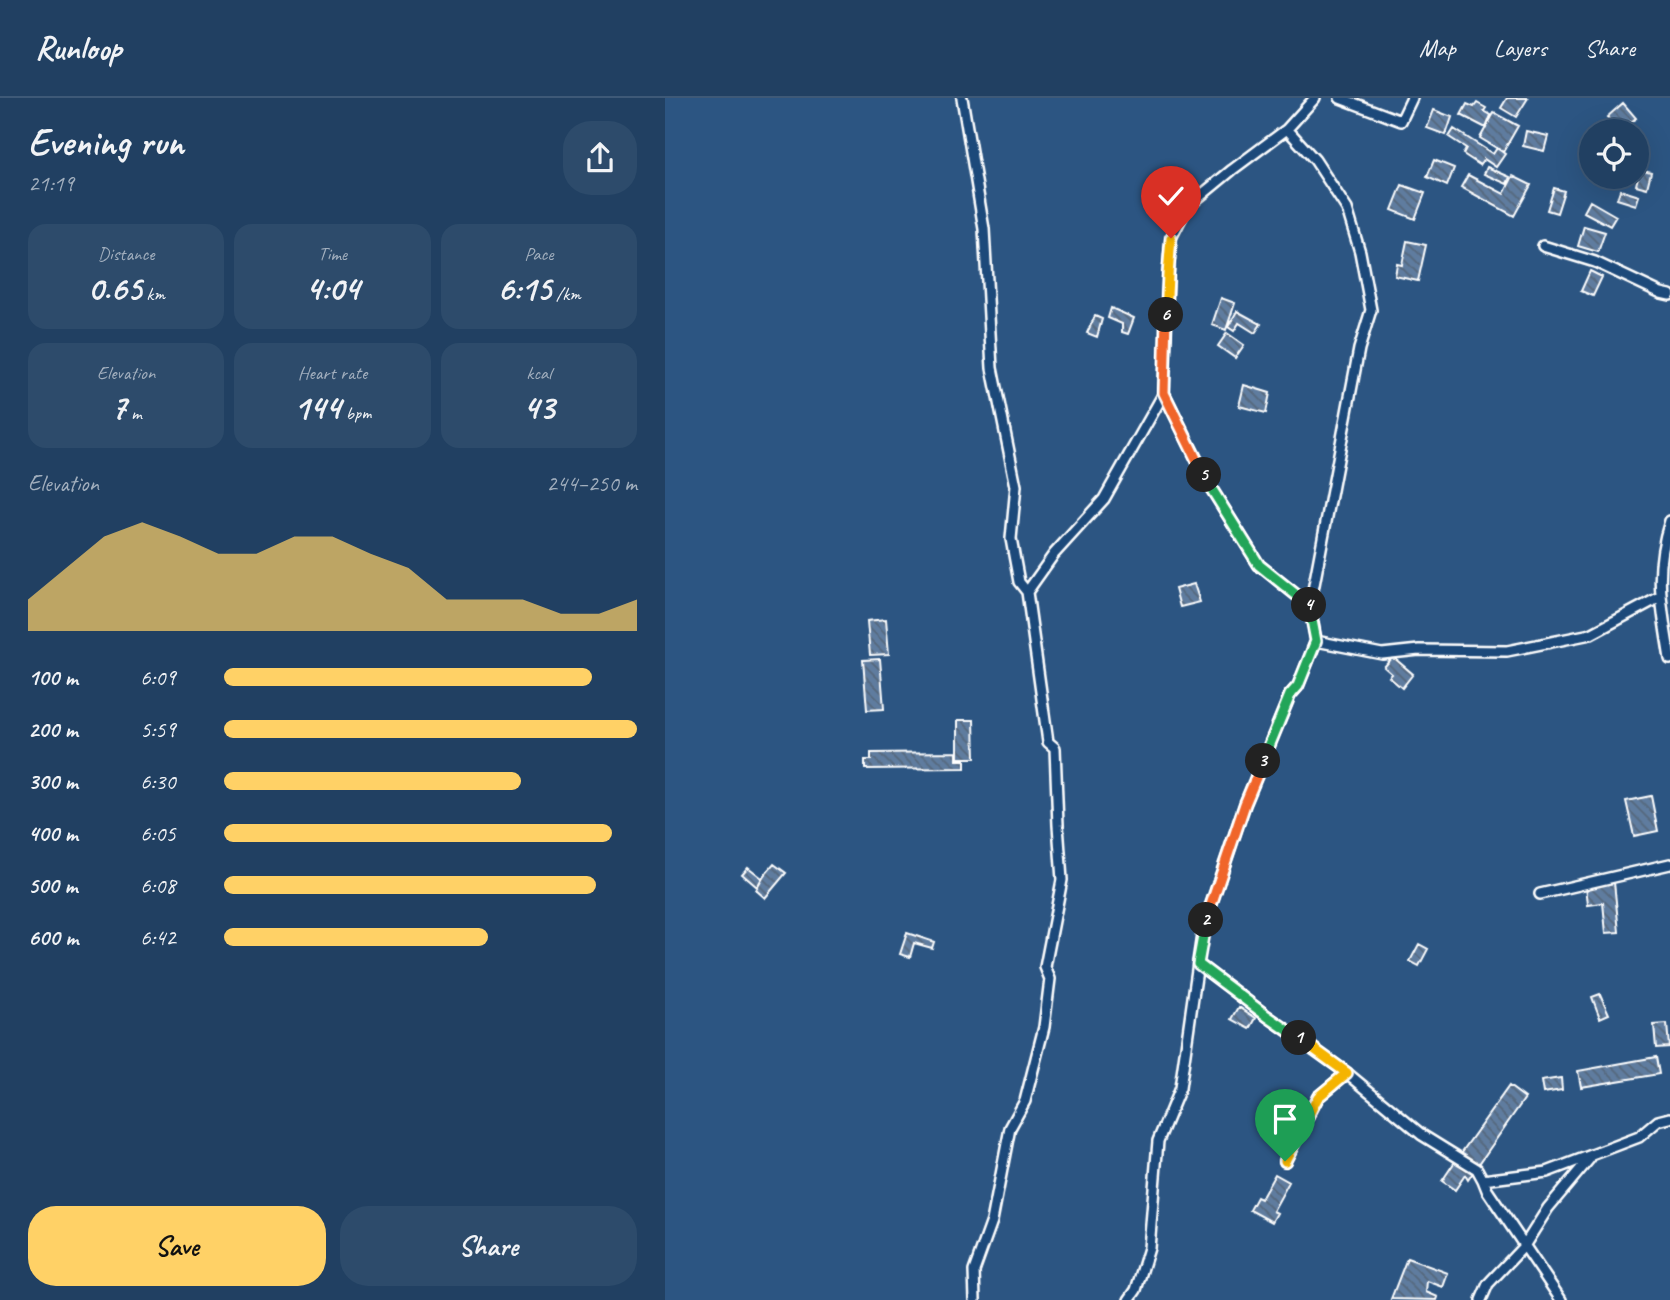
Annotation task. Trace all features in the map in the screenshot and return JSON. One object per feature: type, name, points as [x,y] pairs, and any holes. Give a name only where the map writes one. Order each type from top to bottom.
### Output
[{"type":"street","points":[[962,98],[985,229],[992,368],[1016,485],[1011,539],[1019,582],[1027,593],[1048,742],[1055,748],[1062,880],[1045,967],[1050,979],[1044,1027],[1025,1101],[1010,1128],[992,1221],[974,1271],[975,1300]]},
{"type":"street","points":[[1027,593],[1054,554],[1104,499],[1164,393],[1171,238],[1187,207],[1287,129],[1315,98]]},
{"type":"street","points":[[1340,98],[1401,121],[1412,98]]},
{"type":"street","points":[[1129,1300],[1136,1290],[1149,1248],[1158,1141],[1180,1088],[1203,928],[1245,804],[1290,695],[1298,686],[1316,641],[1310,606],[1359,349],[1371,310],[1360,252],[1347,209],[1314,160],[1287,129]]},
{"type":"street","points":[[1543,246],[1595,262],[1670,295]]},
{"type":"street","points":[[1164,393],[1211,488],[1259,565],[1310,606]]},
{"type":"street","points":[[1670,521],[1661,562],[1660,597],[1670,659]]},
{"type":"street","points":[[1316,641],[1382,654],[1419,650],[1507,651],[1591,634],[1660,597]]},
{"type":"street","points":[[1540,894],[1670,864]]},
{"type":"street","points":[[1198,964],[1347,1073],[1422,1135],[1477,1170],[1486,1189],[1561,1300]]},
{"type":"street","points":[[1285,1161],[1318,1097],[1347,1073]]},
{"type":"street","points":[[1483,1180],[1547,1172],[1639,1137],[1658,1121],[1670,1118]]},
{"type":"street","points":[[1481,1300],[1488,1284],[1524,1246],[1548,1209],[1591,1156]]},
{"type":"building","points":[[1507,98],[1528,98],[1516,117],[1501,108]]},
{"type":"building","points":[[1477,103],[1491,115],[1486,128],[1461,115],[1467,104],[1474,107]]},
{"type":"building","points":[[1623,103],[1636,118],[1609,119],[1607,117]]},
{"type":"building","points":[[1434,110],[1452,117],[1446,135],[1427,128]]},
{"type":"building","points":[[1494,113],[1518,126],[1503,152],[1480,138]]},
{"type":"building","points":[[1454,129],[1493,154],[1497,148],[1505,154],[1496,167],[1484,159],[1480,165],[1463,154],[1466,148],[1449,137]]},
{"type":"building","points":[[1526,131],[1548,136],[1544,151],[1523,146]]},
{"type":"building","points":[[1434,160],[1454,168],[1447,186],[1427,177]]},
{"type":"building","points":[[1487,167],[1510,177],[1507,184],[1484,174]]},
{"type":"building","points":[[1468,175],[1504,194],[1513,176],[1531,185],[1514,216],[1461,187]]},
{"type":"building","points":[[1402,185],[1425,193],[1415,219],[1392,210]]},
{"type":"building","points":[[1554,188],[1564,191],[1557,213],[1547,210]]},
{"type":"building","points":[[1620,190],[1639,196],[1636,205],[1617,199]]},
{"type":"building","points":[[1590,201],[1616,216],[1610,226],[1584,212]]},
{"type":"building","points":[[1584,226],[1605,232],[1598,252],[1578,246]]},
{"type":"building","points":[[1407,241],[1426,245],[1418,281],[1395,276],[1397,264],[1402,265]]},
{"type":"building","points":[[1590,271],[1602,277],[1593,296],[1581,291]]},
{"type":"building","points":[[1221,298],[1235,303],[1226,330],[1212,325]]},
{"type":"building","points":[[1111,308],[1134,318],[1128,334],[1122,332],[1122,324],[1108,318]]},
{"type":"building","points":[[1237,311],[1261,324],[1255,333],[1239,323],[1234,331],[1228,327]]},
{"type":"building","points":[[1095,316],[1102,319],[1097,337],[1087,333]]},
{"type":"building","points":[[1227,333],[1244,345],[1235,358],[1218,346]]},
{"type":"building","points":[[1244,385],[1270,393],[1266,413],[1239,406]]},
{"type":"building","points":[[1194,584],[1200,602],[1180,607],[1175,589]]},
{"type":"building","points":[[886,619],[889,654],[870,655],[867,621]]},
{"type":"building","points":[[1393,657],[1413,674],[1402,688],[1389,677],[1392,674],[1384,667]]},
{"type":"building","points":[[880,659],[884,709],[867,710],[863,660]]},
{"type":"building","points":[[958,720],[974,720],[975,758],[958,758]]},
{"type":"building","points":[[957,752],[957,760],[965,760],[965,768],[865,769],[865,760],[871,760],[871,753]]},
{"type":"building","points":[[1651,796],[1658,831],[1634,836],[1626,801]]},
{"type":"building","points":[[774,864],[786,873],[765,898],[756,890]]},
{"type":"building","points":[[748,867],[762,878],[757,887],[742,874]]},
{"type":"building","points":[[1614,882],[1619,932],[1606,933],[1603,903],[1588,905],[1586,885]]},
{"type":"building","points":[[907,933],[934,942],[932,948],[914,943],[910,957],[900,954]]},
{"type":"building","points":[[1419,944],[1428,949],[1419,966],[1410,961]]},
{"type":"building","points":[[1600,994],[1609,1014],[1600,1018],[1592,997]]},
{"type":"building","points":[[1239,1007],[1256,1018],[1250,1029],[1232,1019]]},
{"type":"building","points":[[1667,1024],[1669,1047],[1656,1048],[1654,1025]]},
{"type":"building","points":[[1656,1057],[1659,1074],[1581,1087],[1578,1071]]},
{"type":"building","points":[[1561,1078],[1562,1090],[1543,1093],[1541,1081]]},
{"type":"building","points":[[1509,1086],[1525,1098],[1476,1168],[1459,1156]]},
{"type":"building","points":[[1456,1160],[1474,1171],[1468,1180],[1465,1175],[1455,1190],[1442,1181]]},
{"type":"building","points":[[1275,1174],[1289,1182],[1273,1211],[1277,1213],[1272,1222],[1250,1210],[1257,1197],[1261,1199]]},
{"type":"building","points":[[1407,1258],[1448,1273],[1443,1287],[1427,1281],[1426,1292],[1438,1297],[1437,1300],[1391,1299]]},
{"type":"route","points":[[1171,238],[1164,393],[1211,488],[1259,565],[1310,606],[1316,641],[1298,686],[1290,695],[1245,804],[1203,928],[1198,964],[1347,1073],[1318,1097],[1285,1161]]}]
